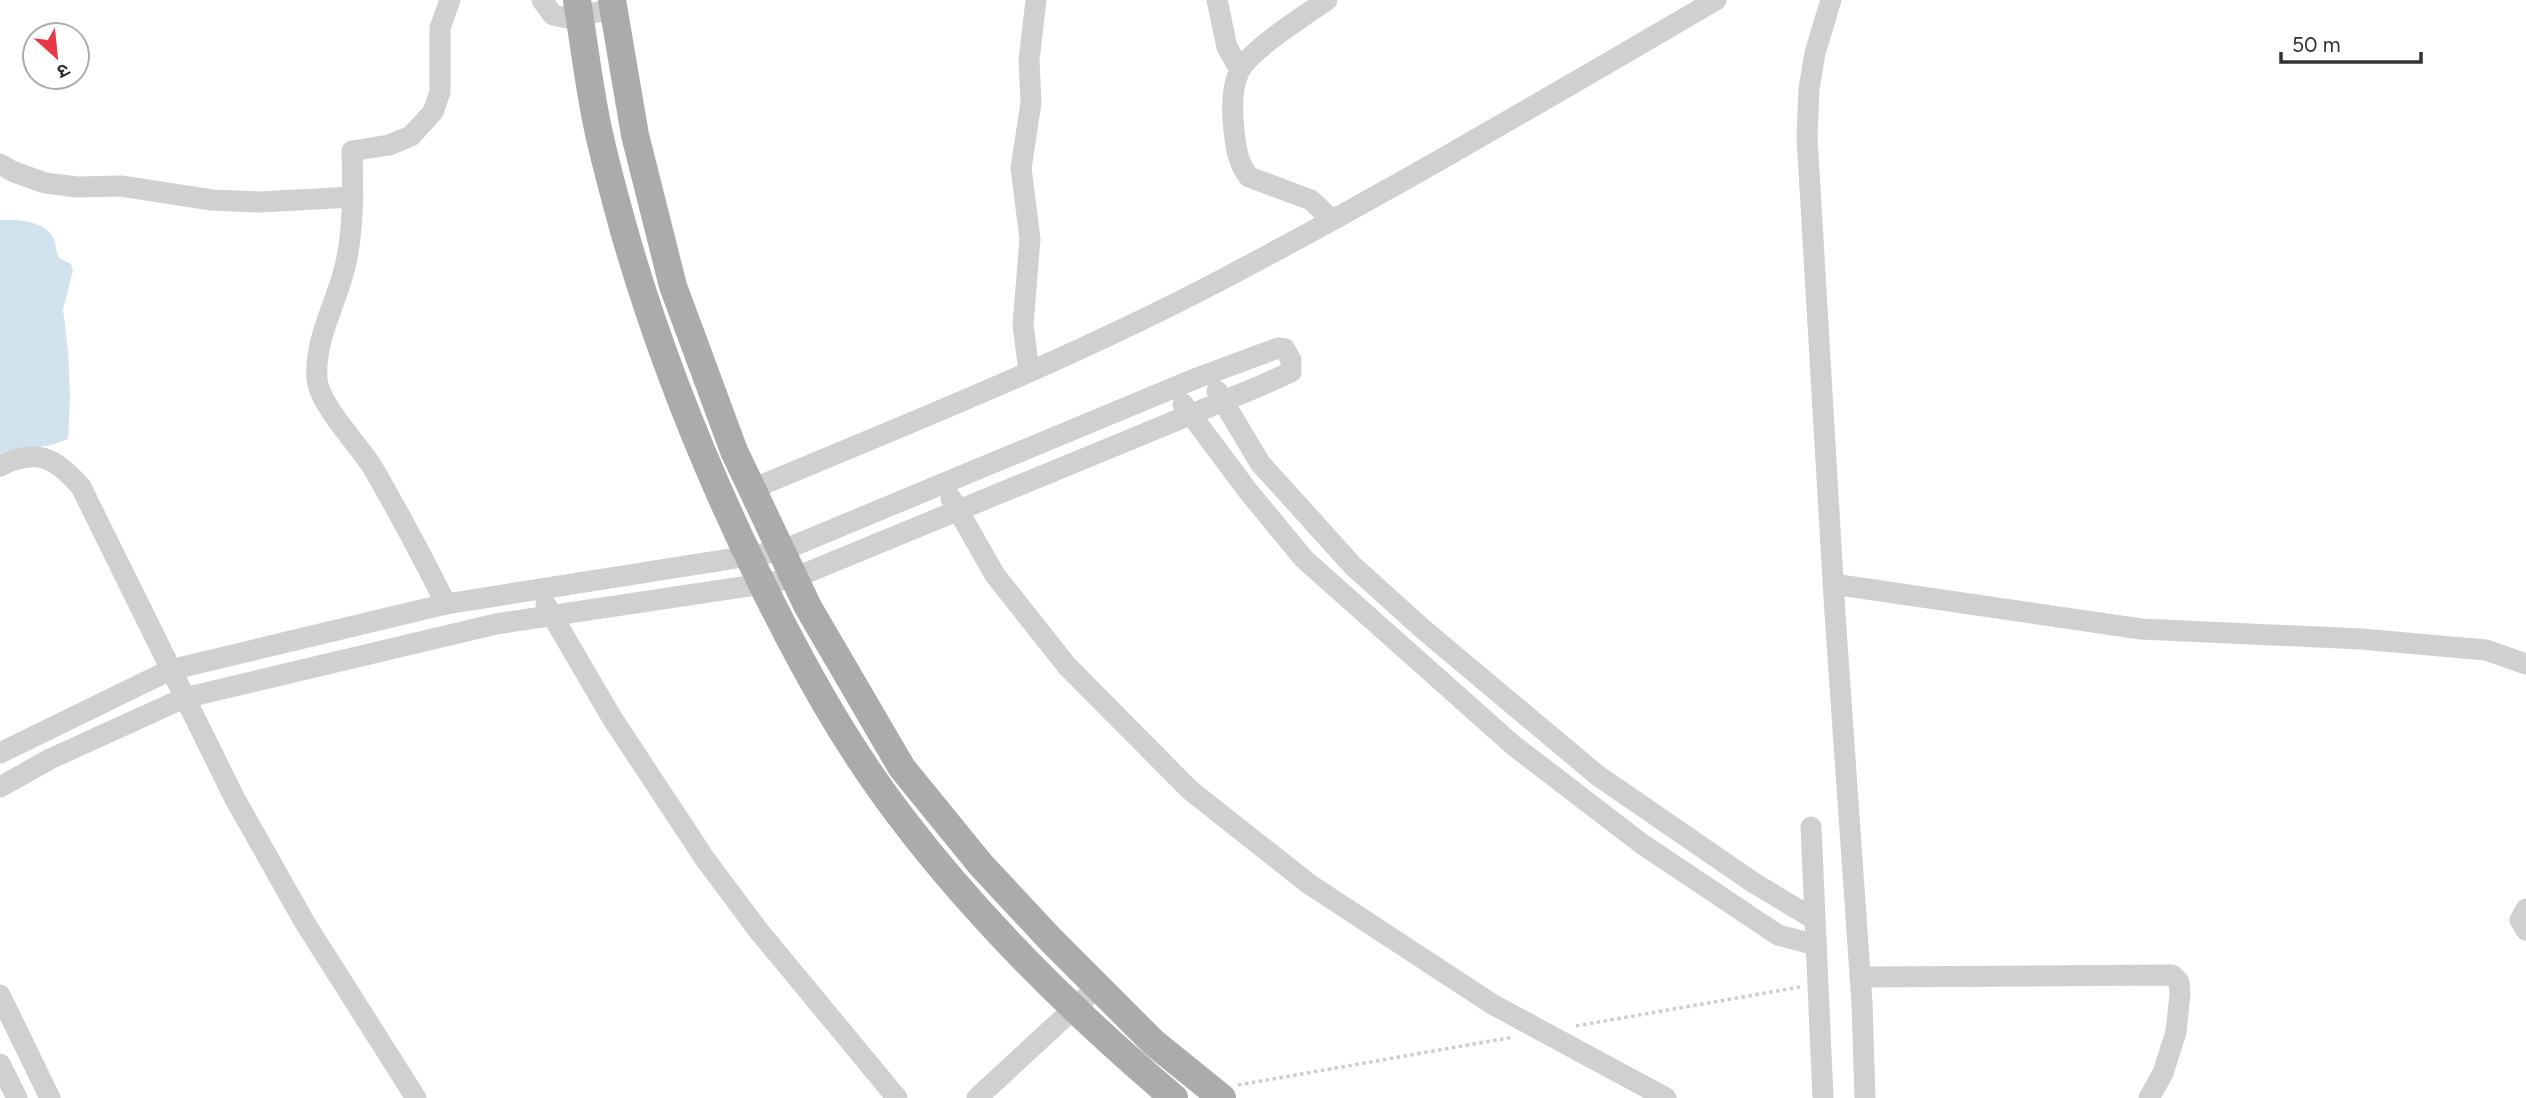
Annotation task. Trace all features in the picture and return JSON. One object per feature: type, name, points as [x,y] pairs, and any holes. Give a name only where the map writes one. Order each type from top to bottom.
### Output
[{"type":"main road","points":[[612,4],[635,135],[673,286],[734,451],[815,619],[902,768],[981,865],[1154,1043],[1222,1098]]},
{"type":"main road","points":[[578,8],[595,116],[636,273],[664,356],[703,457],[762,584],[813,684],[861,761],[902,818],[959,887],[1037,973],[1174,1098]]},
{"type":"street","points":[[446,604],[418,547],[372,466],[326,403],[317,383],[317,361],[345,265],[353,197],[352,150],[389,145],[411,136],[433,112],[440,92],[440,28],[450,0]]},
{"type":"street","points":[[542,0],[553,15],[567,18],[578,8],[612,4]]},
{"type":"street","points":[[1028,371],[1023,325],[1030,239],[1021,168],[1031,103],[1029,60],[1036,0]]},
{"type":"street","points":[[1217,0],[1227,47],[1240,69]]},
{"type":"street","points":[[1327,0],[1272,39],[1240,69],[1233,118],[1237,156],[1249,177],[1311,200],[1331,219]]},
{"type":"street","points":[[752,489],[1028,371],[1222,279],[1506,123],[1716,0]]},
{"type":"street","points":[[1831,0],[1815,53],[1809,89],[1807,137],[1833,584],[1860,977],[1865,1098]]},
{"type":"street","points":[[0,164],[45,183],[77,187],[121,186],[212,200],[259,202],[353,197]]},
{"type":"street","points":[[0,753],[170,670],[446,604],[780,551],[1171,389],[1278,348],[1285,349],[1291,360],[1291,372],[793,578],[496,624],[184,698],[50,760],[0,788]]},
{"type":"street","points":[[1207,375],[1260,463],[1353,566],[1597,775],[1754,883],[1814,919]]},
{"type":"street","points":[[1171,389],[1248,491],[1304,559],[1513,745],[1642,844],[1778,935],[1816,945]]},
{"type":"street","points":[[0,466],[27,456],[40,456],[53,461],[81,487],[235,799],[305,923],[416,1098]]},
{"type":"street","points":[[943,484],[995,575],[1067,666],[1190,790],[1309,884],[1492,1004],[1666,1098]]},
{"type":"street","points":[[1833,584],[2141,629],[2361,639],[2486,650],[2526,664]]},
{"type":"street","points":[[539,589],[550,616],[663,799],[705,859],[758,930],[897,1098]]},
{"type":"street","points":[[1811,827],[1823,1098]]},
{"type":"street","points":[[2526,909],[2520,920],[2526,930]]},
{"type":"street","points":[[1860,977],[2172,975],[2179,982],[2180,994],[2176,1032],[2163,1073],[2149,1098]]},
{"type":"street","points":[[977,1098],[1097,987]]},
{"type":"street","points":[[0,995],[50,1098]]},
{"type":"street","points":[[0,1064],[17,1098]]},
{"type":"water","points":[[0,220],[23,221],[46,230],[52,235],[59,258],[71,264],[73,271],[63,309],[70,397],[68,439],[51,445],[0,454]]}]
